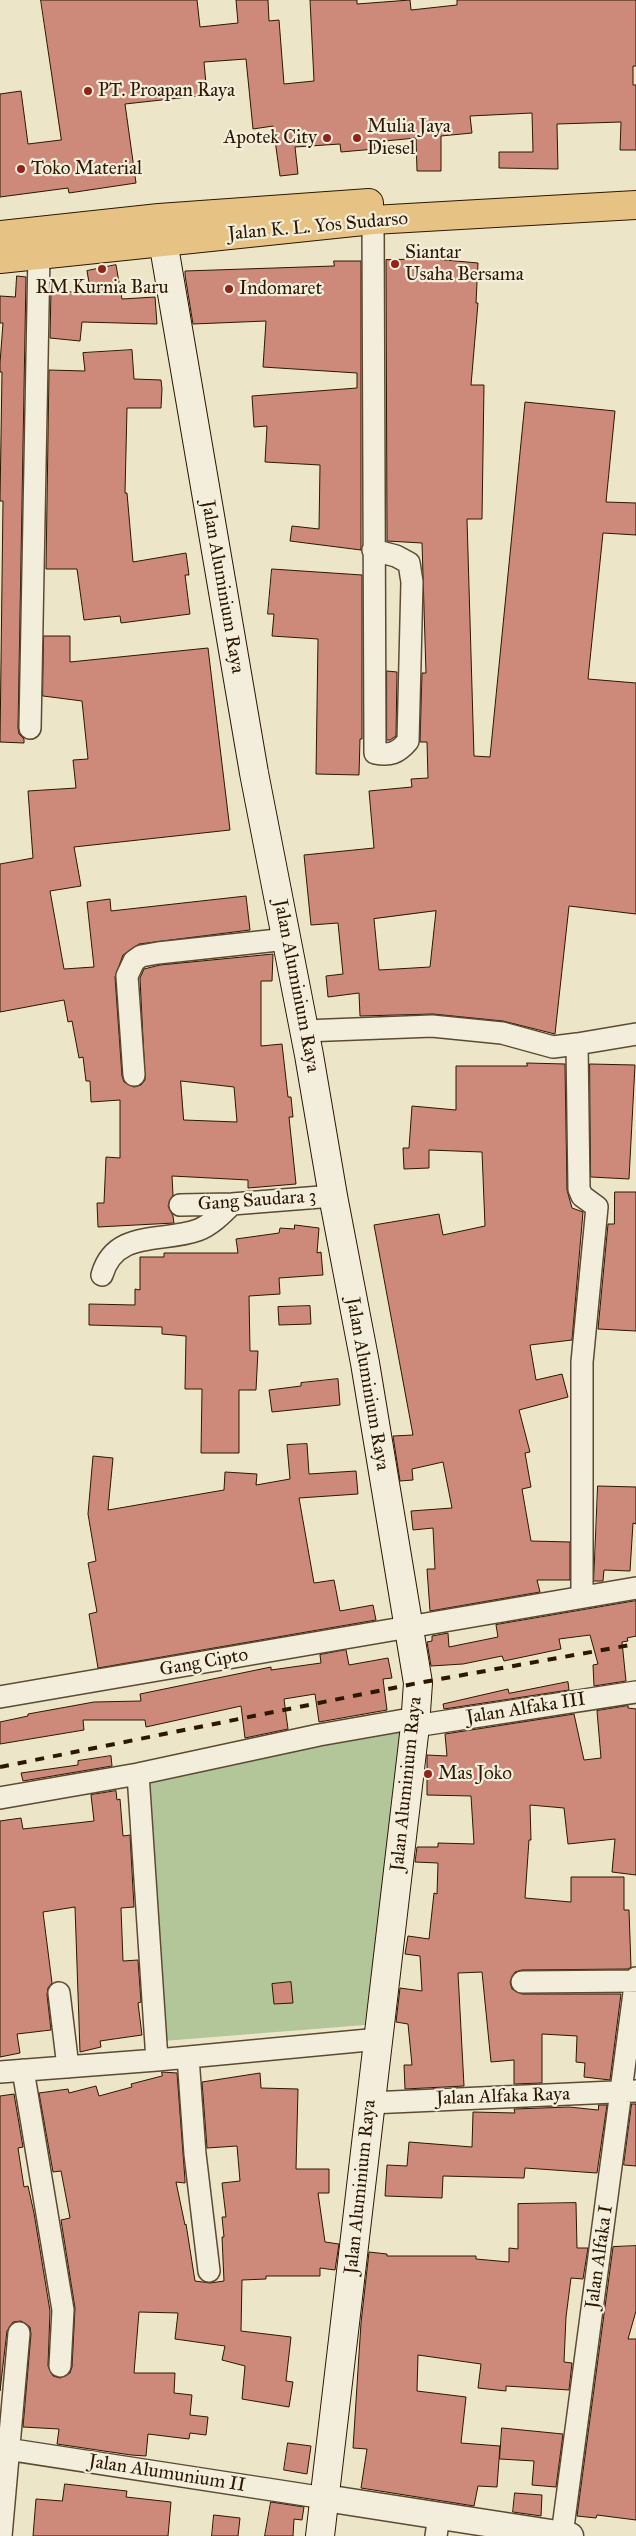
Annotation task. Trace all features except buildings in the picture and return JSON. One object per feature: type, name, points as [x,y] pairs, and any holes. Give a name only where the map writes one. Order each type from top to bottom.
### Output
[{"type":"highway","name":"Jalan K. L. Yos Sudarso","points":[[0,259],[39,254],[161,229],[636,185]]},
{"type":"highway","name":"Jalan K. L. Yos Sudarso","points":[[0,236],[373,220],[636,205]]},
{"type":"main road","name":"Jalan Aluminium Raya","points":[[161,229],[253,764],[366,1363],[418,1684],[379,2039],[370,2103],[357,2239],[320,2536]]},
{"type":"street","points":[[373,220],[373,550],[374,753],[385,755],[399,751],[408,741],[412,582],[409,563],[396,556],[373,550]]},
{"type":"street","points":[[30,728],[39,254]]},
{"type":"street","points":[[134,1076],[127,976],[134,960],[141,956],[158,953],[286,939]]},
{"type":"street","points":[[304,1031],[432,1026],[502,1033],[553,1047],[636,1034]]},
{"type":"street","points":[[578,1044],[579,1189],[582,1196],[597,1207],[582,1362],[582,1597]]},
{"type":"street","name":"Gang Saudara 3","points":[[180,1205],[232,1204],[333,1196]]},
{"type":"street","points":[[102,1275],[105,1265],[117,1249],[150,1237],[198,1230],[222,1215],[232,1204]]},
{"type":"street","name":"Gang Cipto","points":[[0,1697],[408,1629],[636,1588]]},
{"type":"street","name":"Jalan Alfaka III","points":[[0,1798],[138,1774],[319,1736],[636,1692]]},
{"type":"street","points":[[138,1774],[157,2060]]},
{"type":"street","points":[[522,1982],[636,1980]]},
{"type":"street","name":"Jalan Alfaka I","points":[[566,2535],[629,2092],[636,1980]]},
{"type":"street","points":[[59,1993],[68,2067]]},
{"type":"street","points":[[0,2072],[157,2060],[379,2039]]},
{"type":"street","points":[[188,2057],[195,2154],[209,2271]]},
{"type":"street","points":[[23,2070],[63,2310],[60,2366]]},
{"type":"street","name":"Jalan Alfaka Raya","points":[[370,2103],[629,2092]]},
{"type":"street","points":[[1,2536],[4,2448],[19,2333]]},
{"type":"street","name":"Jalan Alumunium II","points":[[4,2448],[325,2498]]},
{"type":"street","points":[[325,2498],[438,2526],[566,2535]]},
{"type":"green space","points":[[402,1728],[365,2025],[163,2041],[147,1775]]},
{"type":"railway","points":[[0,1767],[418,1683],[636,1644]]},
{"type":"place","name":"PT. Proapan Raya","points":[[88,91]]},
{"type":"place","name":"Apotek City","points":[[327,138]]},
{"type":"place","name":"Mulia Jaya Diesel","points":[[357,138]]},
{"type":"place","name":"Toko Material","points":[[21,169]]},
{"type":"place","name":"Siantar Usaha Bersama","points":[[395,264]]},
{"type":"place","name":"RM Kurnia Baru","points":[[102,269]]},
{"type":"place","name":"Indomaret","points":[[229,289]]},
{"type":"place","name":"Mas Joko","points":[[428,1774]]}]
